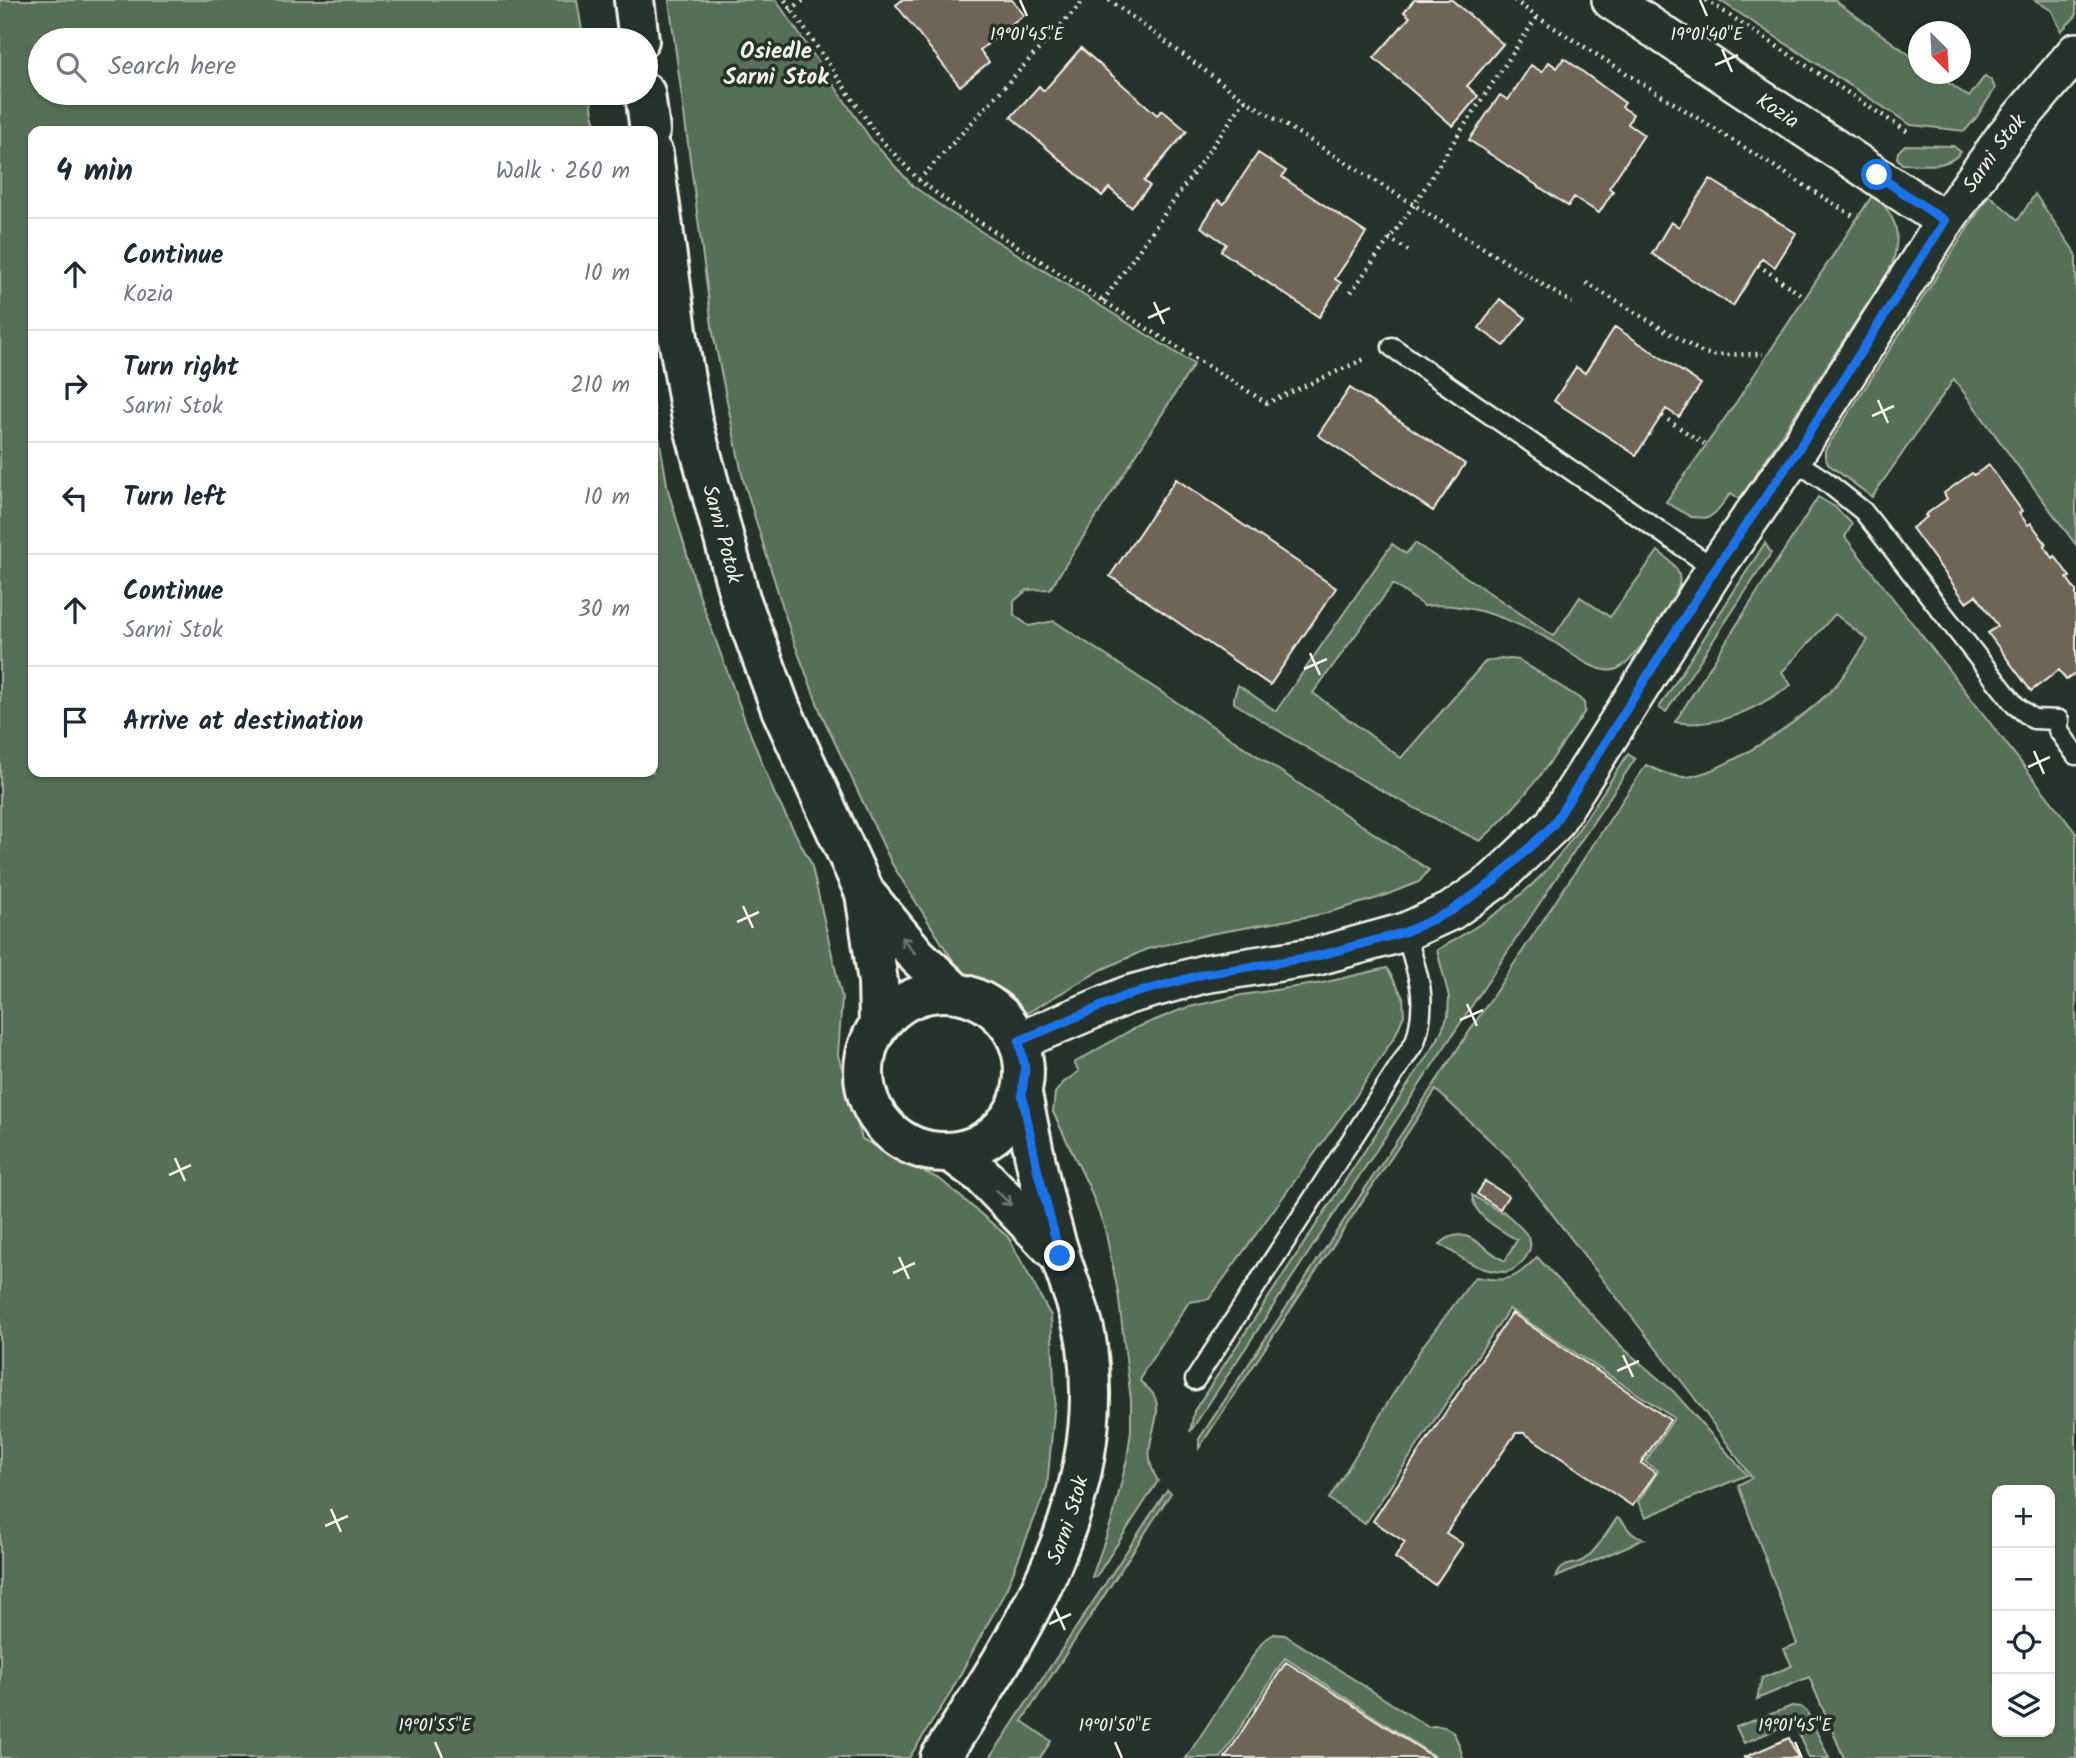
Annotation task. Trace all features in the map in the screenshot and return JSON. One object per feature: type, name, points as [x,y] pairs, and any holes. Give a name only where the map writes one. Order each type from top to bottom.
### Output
[{"type":"street","points":[[634,0],[638,28]]},
{"type":"street","name":"Kozia","points":[[1611,0],[1945,221]]},
{"type":"street","name":"Sarni Stok","points":[[1019,1041],[1128,995],[1204,974],[1318,956],[1405,932],[1451,911],[1494,881],[1553,825],[1715,569],[1792,459],[1945,221],[2005,136],[2076,52]]},
{"type":"street","points":[[647,105],[649,126]]},
{"type":"street","name":"Sarni Potok","points":[[658,191],[692,420],[740,598],[781,709],[865,893],[917,956],[956,992]]},
{"type":"street","name":"Sarni Potok","points":[[865,893],[878,982],[879,1024]]},
{"type":"street","points":[[956,992],[975,998],[994,1009],[1008,1023],[1019,1041],[1025,1068],[1022,1094],[1003,1127],[988,1140],[952,1153],[936,1153],[904,1142],[878,1119],[865,1089],[865,1055],[879,1024],[905,1001],[921,995],[956,992]]},
{"type":"street","name":"Sarni Stok","points":[[940,1758],[993,1678],[1052,1568],[1079,1486],[1088,1436],[1087,1346],[1037,1168],[1022,1094]]},
{"type":"street","name":"Sarni Stok","points":[[952,1153],[982,1175],[1060,1256]]},
{"type":"lane","points":[[1392,347],[1715,569]]},
{"type":"lane","points":[[1792,459],[1863,511],[2015,705],[2033,719],[2059,720],[2059,730],[2076,755]]},
{"type":"lane","points":[[1195,1380],[1415,1042],[1422,1018],[1422,996],[1405,932]]},
{"type":"path","points":[[785,0],[878,138],[919,180],[948,202],[1267,403],[1392,347]]},
{"type":"path","points":[[790,10],[804,0]]},
{"type":"path","points":[[919,180],[1084,0]]},
{"type":"path","points":[[1108,0],[1245,100],[1572,303]]},
{"type":"path","points":[[1514,0],[1853,216]]},
{"type":"path","points":[[1706,0],[1908,132]]},
{"type":"path","points":[[1351,292],[1414,205],[1537,17]]},
{"type":"path","points":[[1103,301],[1245,100]]},
{"type":"path","points":[[1390,238],[1409,251]]},
{"type":"path","points":[[1758,265],[1800,294]]},
{"type":"path","points":[[1586,283],[1703,353],[1763,354]]},
{"type":"path","points":[[1662,416],[1704,444]]},
{"type":"green space","points":[[0,0],[577,0],[582,28],[28,28],[28,105],[592,105],[597,126],[28,126],[28,777],[658,777],[658,431],[668,490],[698,592],[775,795],[811,863],[842,998],[838,1055],[862,1139],[941,1180],[1008,1237],[1051,1316],[1055,1401],[1047,1487],[1006,1590],[948,1697],[909,1758],[0,1758]]},
{"type":"green space","points":[[669,0],[776,0],[872,141],[913,186],[945,209],[1194,364],[1050,589],[1027,590],[1014,601],[1014,615],[1029,626],[1054,621],[1429,870],[1419,882],[1378,898],[1323,914],[1210,934],[1147,949],[1101,970],[1025,1014],[1005,1018],[990,1013],[979,1002],[892,864],[821,713],[791,634],[743,479],[713,333]]},
{"type":"green space","points":[[1719,0],[1834,0],[1908,54],[1908,84],[1950,84],[1969,97],[1985,76],[1992,81],[1995,89],[1965,131],[1911,125]]},
{"type":"green space","points":[[2035,0],[2076,0],[2076,16],[2061,31],[2052,11]]},
{"type":"green space","points":[[1905,145],[1953,146],[1961,152],[1941,164],[1902,164],[1897,158],[1898,152]]},
{"type":"green space","points":[[1874,193],[1888,211],[1896,228],[1896,245],[1891,268],[1740,499],[1731,493],[1708,518],[1691,517],[1666,502],[1737,401]]},
{"type":"green space","points":[[2035,194],[2076,254],[2076,545],[1954,379],[1872,497],[1828,464],[1825,457],[1825,450],[1989,195],[2018,220]]},
{"type":"green space","points":[[1818,497],[1835,507],[1852,524],[1845,537],[2076,833],[2076,1758],[1844,1758],[1809,1677],[1757,1699],[1762,1678],[1792,1666],[1784,1649],[1797,1644],[1738,1485],[1752,1478],[1693,1396],[1508,1157],[1436,1090],[1199,1448],[1199,1439],[1646,765],[1671,775],[1687,777],[1704,773],[1745,753],[1808,711],[1824,697],[1841,679],[1868,640],[1835,614],[1782,672],[1791,685],[1736,715],[1706,723],[1675,722]]},
{"type":"green space","points":[[1415,543],[1554,636],[1580,597],[1610,617],[1658,551],[1673,564],[1679,575],[1675,597],[1661,621],[1628,662],[1611,670],[1590,665],[1552,641],[1506,619],[1457,606],[1424,606],[1393,584],[1313,693],[1401,758],[1485,662],[1501,658],[1519,660],[1584,703],[1585,711],[1549,763],[1510,812],[1480,841],[1355,776],[1234,703],[1238,685],[1276,711],[1392,544],[1406,554]]},
{"type":"green space","points":[[1765,543],[1771,553],[1666,712],[1659,708]]},
{"type":"green space","points":[[1628,754],[1635,759],[1190,1432],[1194,1411],[1438,1039],[1448,1016],[1449,997],[1437,950],[1506,906],[1543,874],[1577,831]]},
{"type":"green space","points":[[1387,968],[1403,997],[1404,1015],[1395,1036],[1354,1099],[1209,1299],[1189,1302],[1144,1371],[1140,1381],[1153,1393],[1157,1407],[1150,1457],[1158,1481],[1096,1577],[1092,1577],[1113,1517],[1127,1459],[1131,1400],[1118,1292],[1105,1229],[1089,1187],[1053,1112],[1055,1093],[1079,1071],[1074,1063],[1133,1029],[1185,1008]]},
{"type":"green space","points":[[1472,1195],[1503,1211],[1527,1235],[1530,1244],[1528,1254],[1511,1270],[1502,1272],[1482,1268],[1440,1244],[1457,1235],[1465,1236],[1505,1261],[1517,1240],[1496,1227],[1477,1210]]},
{"type":"green space","points":[[1537,1257],[1623,1348],[1674,1392],[1747,1475],[1646,1517],[1638,1502],[1658,1471],[1645,1462],[1674,1418],[1509,1309],[1365,1524],[1329,1499],[1422,1347],[1475,1277],[1495,1280],[1510,1278],[1523,1271]]},
{"type":"green space","points":[[1167,1490],[1171,1493],[1022,1721],[1051,1741],[1040,1758],[990,1758]]},
{"type":"green space","points":[[1617,1518],[1630,1532],[1644,1539],[1555,1578],[1562,1568],[1591,1554]]},
{"type":"green space","points":[[1274,1634],[1285,1635],[1428,1727],[1449,1729],[1456,1738],[1463,1758],[1437,1758],[1285,1658],[1221,1758],[1186,1758],[1263,1641]]},
{"type":"green space","points":[[1792,1706],[1801,1707],[1807,1712],[1829,1758],[1809,1758],[1794,1722],[1744,1743],[1736,1727]]},
{"type":"building","points":[[902,0],[1012,0],[1024,15],[980,50],[989,62],[960,86],[896,5]]},
{"type":"building","points":[[1414,0],[1452,0],[1503,44],[1467,86],[1478,96],[1453,126],[1374,58],[1410,17],[1404,12]]},
{"type":"building","points":[[1081,48],[1157,115],[1162,110],[1187,131],[1144,181],[1150,186],[1131,207],[1109,188],[1102,196],[1011,117],[1039,86],[1044,91]]},
{"type":"building","points":[[1564,58],[1625,103],[1622,107],[1633,114],[1628,124],[1644,135],[1609,188],[1613,191],[1599,213],[1574,197],[1568,206],[1469,140],[1500,95],[1508,100],[1531,65],[1542,72],[1549,62],[1557,68]]},
{"type":"building","points":[[1258,153],[1286,171],[1282,177],[1366,233],[1335,279],[1341,283],[1319,317],[1221,251],[1226,244],[1201,227],[1218,200],[1224,204]]},
{"type":"building","points":[[1710,179],[1796,233],[1775,267],[1762,259],[1733,306],[1652,254],[1671,222],[1679,227]]},
{"type":"building","points":[[1500,299],[1526,318],[1504,346],[1479,328]]},
{"type":"building","points":[[1615,327],[1701,384],[1679,417],[1666,409],[1636,455],[1554,401],[1576,367],[1585,373]]},
{"type":"building","points":[[1350,388],[1465,464],[1433,511],[1318,435]]},
{"type":"building","points":[[1989,465],[2022,511],[2019,513],[2028,525],[2031,523],[2046,544],[2044,546],[2070,577],[2067,578],[2076,591],[2076,673],[2066,680],[2059,670],[2031,691],[1988,633],[1998,626],[1976,595],[1966,602],[1912,528],[1947,499],[1944,493],[1972,473],[1974,475]]},
{"type":"building","points":[[1176,479],[1336,588],[1270,685],[1110,576]]},
{"type":"building","points":[[1485,1181],[1508,1196],[1500,1209],[1477,1194]]},
{"type":"building","points":[[1512,1313],[1670,1420],[1641,1463],[1656,1473],[1632,1506],[1524,1433],[1516,1433],[1446,1533],[1463,1544],[1435,1585],[1395,1558],[1405,1542],[1373,1521]]},
{"type":"building","points":[[1286,1662],[1435,1758],[1225,1758]]},
{"type":"building","points":[[1789,1738],[1798,1758],[1743,1758]]},
{"type":"district","name":"Osiedle Sarni Stok","points":[[776,63]]},
{"type":"route","points":[[1060,1256],[1037,1168],[1022,1094],[1025,1068],[1019,1041],[1128,995],[1204,974],[1318,956],[1405,932],[1451,911],[1494,881],[1553,825],[1715,569],[1792,459],[1945,221],[1877,175]]}]
